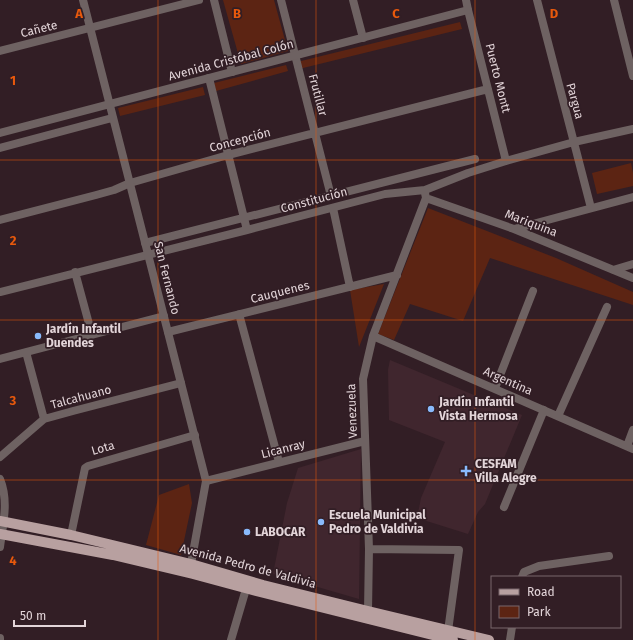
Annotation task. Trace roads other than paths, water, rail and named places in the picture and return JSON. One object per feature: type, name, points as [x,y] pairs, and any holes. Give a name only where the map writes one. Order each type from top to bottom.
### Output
[{"type":"main road","name":"Avenida Pedro de Valdivia","points":[[2,521],[71,535],[191,564],[263,585],[489,640]]},
{"type":"main road","name":"Avenida Pedro de Valdivia","points":[[1,534],[106,553],[453,640]]},
{"type":"street","name":"San Fernando","points":[[83,0],[206,481],[191,564]]},
{"type":"street","name":"Cañete","points":[[0,51],[199,0]]},
{"type":"street","points":[[214,0],[232,72]]},
{"type":"street","name":"Frutillar","points":[[280,0],[331,196]]},
{"type":"street","points":[[353,0],[363,38]]},
{"type":"street","name":"Puerto Montt","points":[[466,0],[506,161]]},
{"type":"street","name":"Pargua","points":[[537,0],[591,208]]},
{"type":"street","points":[[614,0],[633,76]]},
{"type":"street","name":"Avenida Cristóbal Colón","points":[[0,133],[468,10]]},
{"type":"street","points":[[209,78],[247,230]]},
{"type":"street","name":"Concepción","points":[[0,220],[96,196],[114,190],[130,182],[228,155],[488,89]]},
{"type":"street","points":[[0,148],[112,118]]},
{"type":"street","name":"Constitución","points":[[0,292],[385,194],[426,194],[468,173],[506,161],[574,142],[633,129]]},
{"type":"street","name":"Constitución","points":[[145,243],[475,159]]},
{"type":"street","name":"Mariquina","points":[[426,194],[633,278]]},
{"type":"street","name":"Venezuela","points":[[368,611],[369,549],[362,379],[373,336],[426,194]]},
{"type":"street","points":[[514,229],[633,196]]},
{"type":"street","points":[[333,208],[350,287]]},
{"type":"street","points":[[613,270],[633,264]]},
{"type":"street","points":[[75,272],[92,335]]},
{"type":"street","name":"Cauquenes","points":[[168,332],[397,275]]},
{"type":"street","points":[[495,388],[533,291]]},
{"type":"street","points":[[558,416],[608,307]]},
{"type":"street","points":[[239,314],[279,462]]},
{"type":"street","points":[[0,359],[164,316]]},
{"type":"street","name":"Argentina","points":[[373,336],[630,447]]},
{"type":"street","points":[[26,352],[44,420]]},
{"type":"street","name":"Talcahuano","points":[[0,457],[44,420],[181,383]]},
{"type":"street","points":[[504,507],[544,410]]},
{"type":"street","points":[[630,447],[633,430]]},
{"type":"street","name":"Lota","points":[[71,535],[85,468],[195,435]]},
{"type":"street","name":"Licanray","points":[[206,481],[365,441]]},
{"type":"street","points":[[0,479],[4,488],[5,499],[0,547]]},
{"type":"street","points":[[369,549],[459,550],[448,631]]},
{"type":"street","points":[[522,576],[524,572],[539,566],[609,556]]},
{"type":"street","points":[[231,640],[246,589]]},
{"type":"street","points":[[510,640],[512,628]]},
{"type":"place","name":"Jardín Infantil Duendes","points":[[38,336]]},
{"type":"place","name":"Jardín Infantil Vista Hermosa","points":[[431,409]]},
{"type":"place","name":"CESFAM Villa Alegre","points":[[466,471]]},
{"type":"place","name":"Escuela Municipal Pedro de Valdivia","points":[[321,522]]},
{"type":"place","name":"LABOCAR","points":[[247,532]]}]
